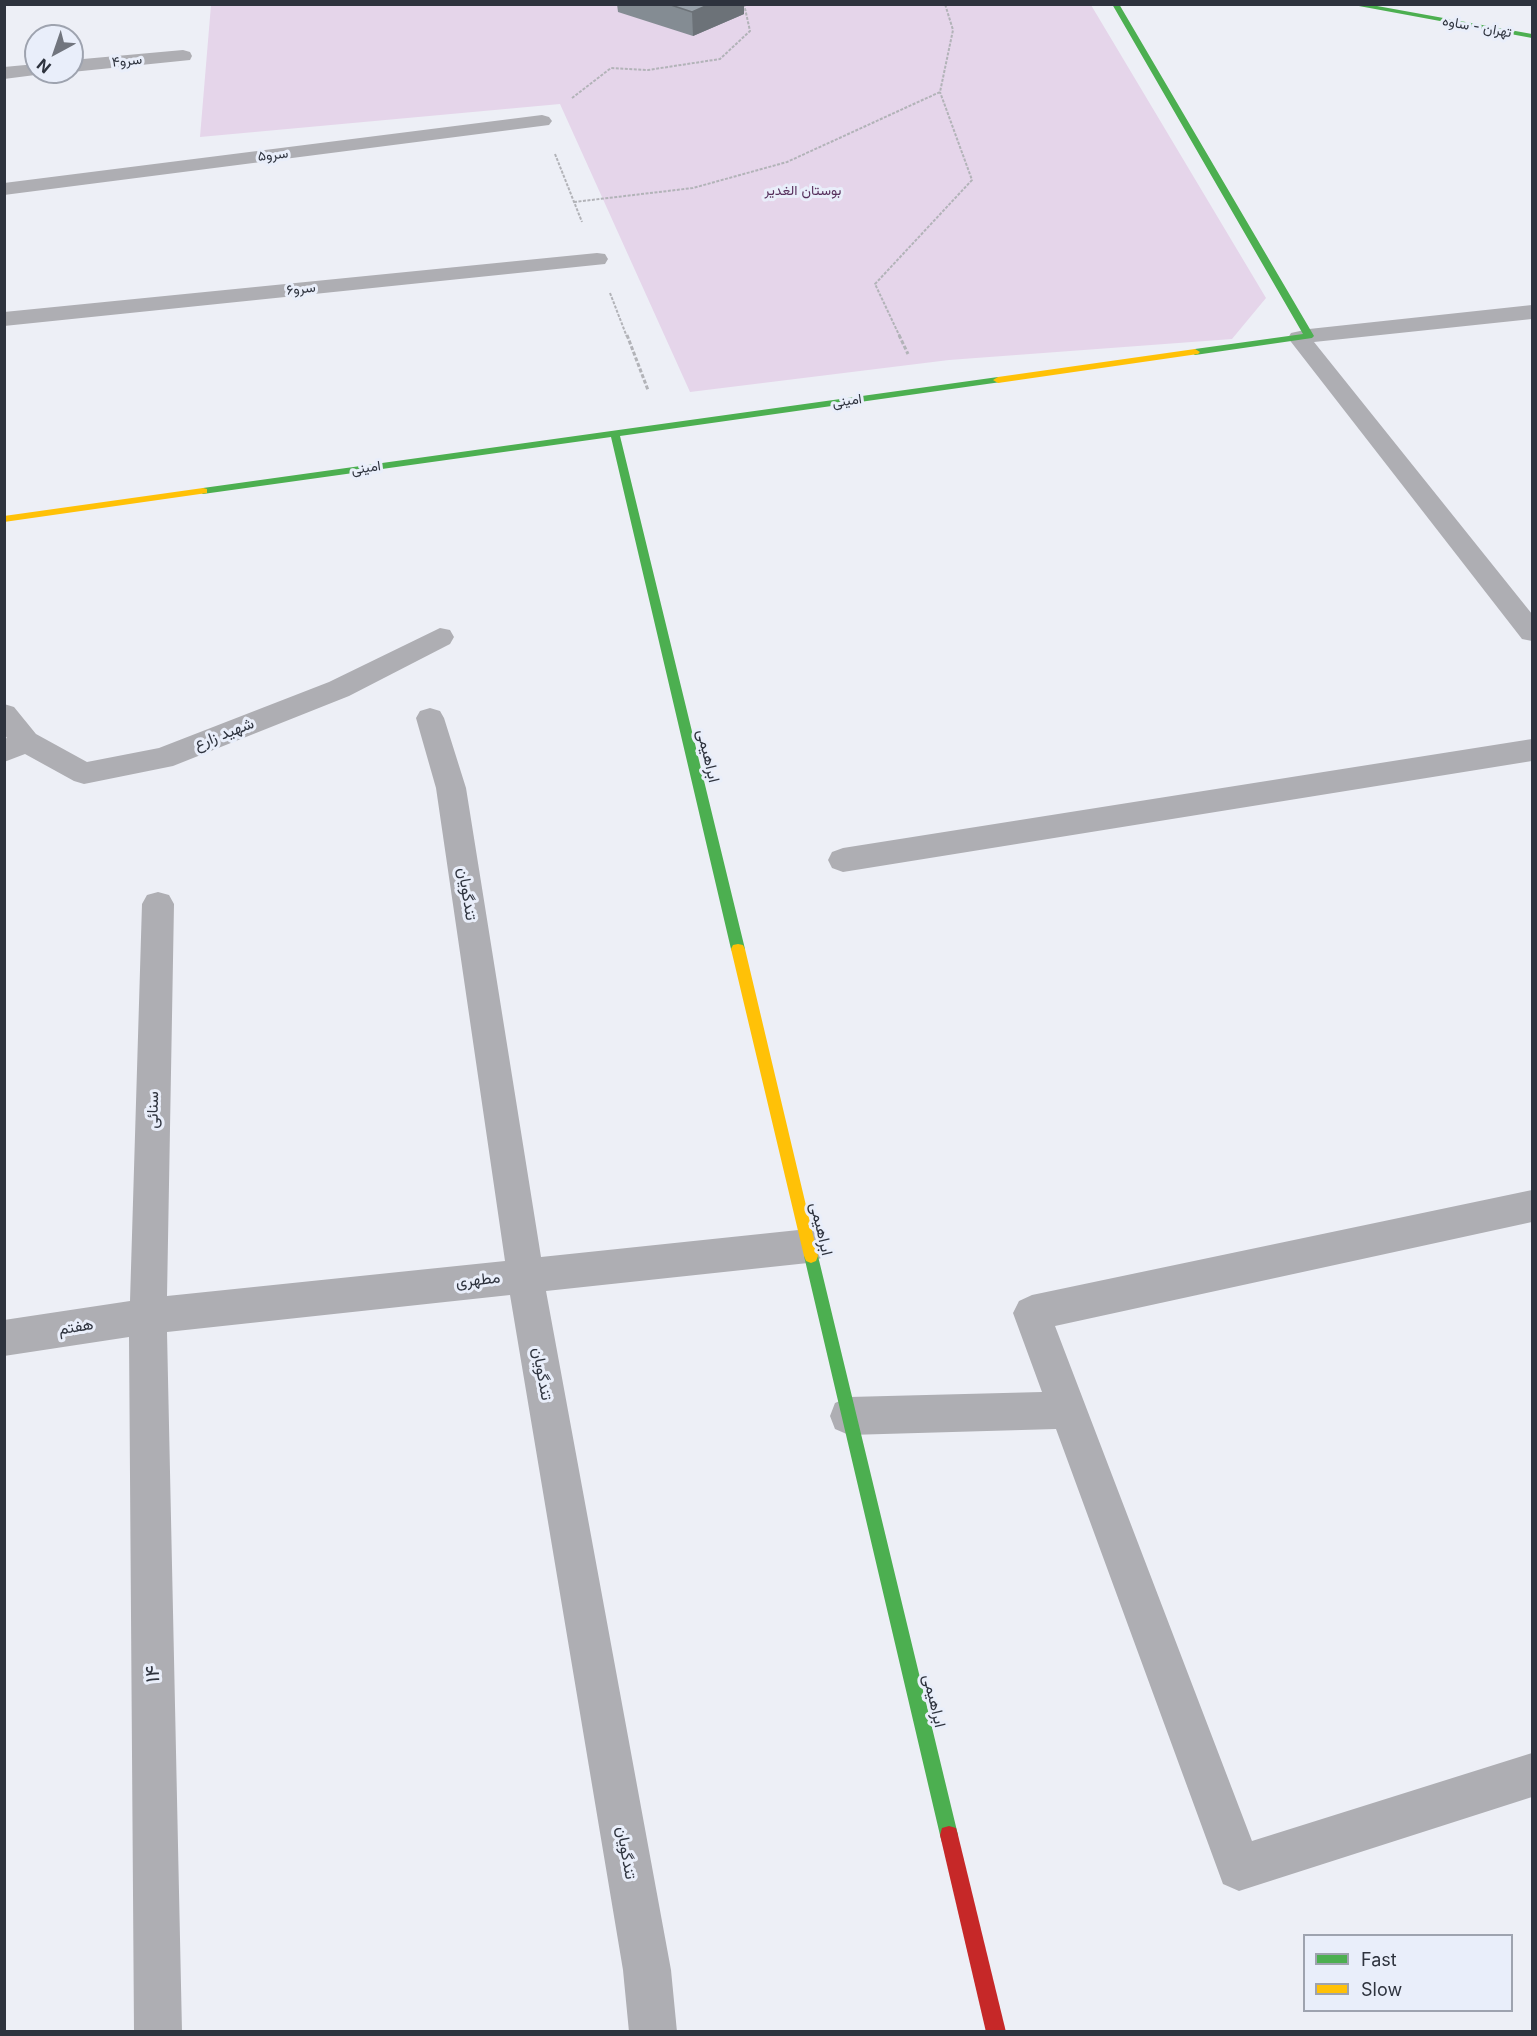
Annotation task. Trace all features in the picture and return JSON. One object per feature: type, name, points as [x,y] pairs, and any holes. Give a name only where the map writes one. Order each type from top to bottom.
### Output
[{"type":"main road","points":[[1115,4],[1304,337]]},
{"type":"main road","name":"تهران - ساوه","points":[[1351,4],[1533,36]]},
{"type":"main road","name":"امینی","points":[[4,519],[1304,337]]},
{"type":"main road","name":"ابراهیمی","points":[[615,434],[996,2031]]},
{"type":"street","name":"سرو۴","points":[[84,65],[183,56]]},
{"type":"street","points":[[4,73],[24,71]]},
{"type":"street","name":"سرو۵","points":[[4,189],[542,121]]},
{"type":"street","name":"سرو۶","points":[[4,319],[597,258]]},
{"type":"street","points":[[1304,337],[1533,312]]},
{"type":"street","points":[[1304,337],[1533,632]]},
{"type":"street","name":"شهید زارع","points":[[15,746],[84,773],[163,758],[339,689],[440,637]]},
{"type":"street","points":[[4,714],[15,746]]},
{"type":"street","name":"تندگویان","points":[[430,717],[451,788],[525,1275],[645,1958],[653,2031]]},
{"type":"street","points":[[843,860],[1533,750]]},
{"type":"street","name":"سنائی","points":[[148,1316],[158,904]]},
{"type":"street","points":[[1533,1206],[1032,1313],[1239,1868],[1533,1775]]},
{"type":"street","name":"مطهری","points":[[148,1316],[808,1246]]},
{"type":"street","name":"هفتم","points":[[4,1338],[148,1316]]},
{"type":"street","name":"۱۴","points":[[148,1316],[158,2031]]},
{"type":"street","points":[[849,1416],[1069,1410]]},
{"type":"path","points":[[542,121],[611,68],[648,70],[720,59],[750,31],[744,5],[764,4]]},
{"type":"path","points":[[925,390],[875,284],[972,180],[940,92],[953,30],[945,4]]},
{"type":"path","points":[[574,202],[693,189],[788,162],[940,92]]},
{"type":"green space","name":"بوستان الغدیر","points":[[211,5],[1091,5],[1266,298],[1232,339],[949,360],[690,392],[560,104],[200,137]]},
{"type":"building","points":[[668,4],[710,4],[692,12]]},
{"type":"traffic: fast","points":[[1115,4],[1309,336],[1195,352]]},
{"type":"traffic: fast","points":[[1351,4],[1532,36]]},
{"type":"traffic: fast","points":[[203,491],[998,380]]},
{"type":"traffic: fast","points":[[615,434],[738,949]]},
{"type":"traffic: fast","points":[[811,1256],[949,1835]]},
{"type":"traffic: slow","points":[[998,380],[1195,352]]},
{"type":"traffic: slow","points":[[4,519],[203,491]]},
{"type":"traffic: slow","points":[[738,949],[811,1256]]},
{"type":"traffic: jam","points":[[949,1835],[996,2032]]}]
